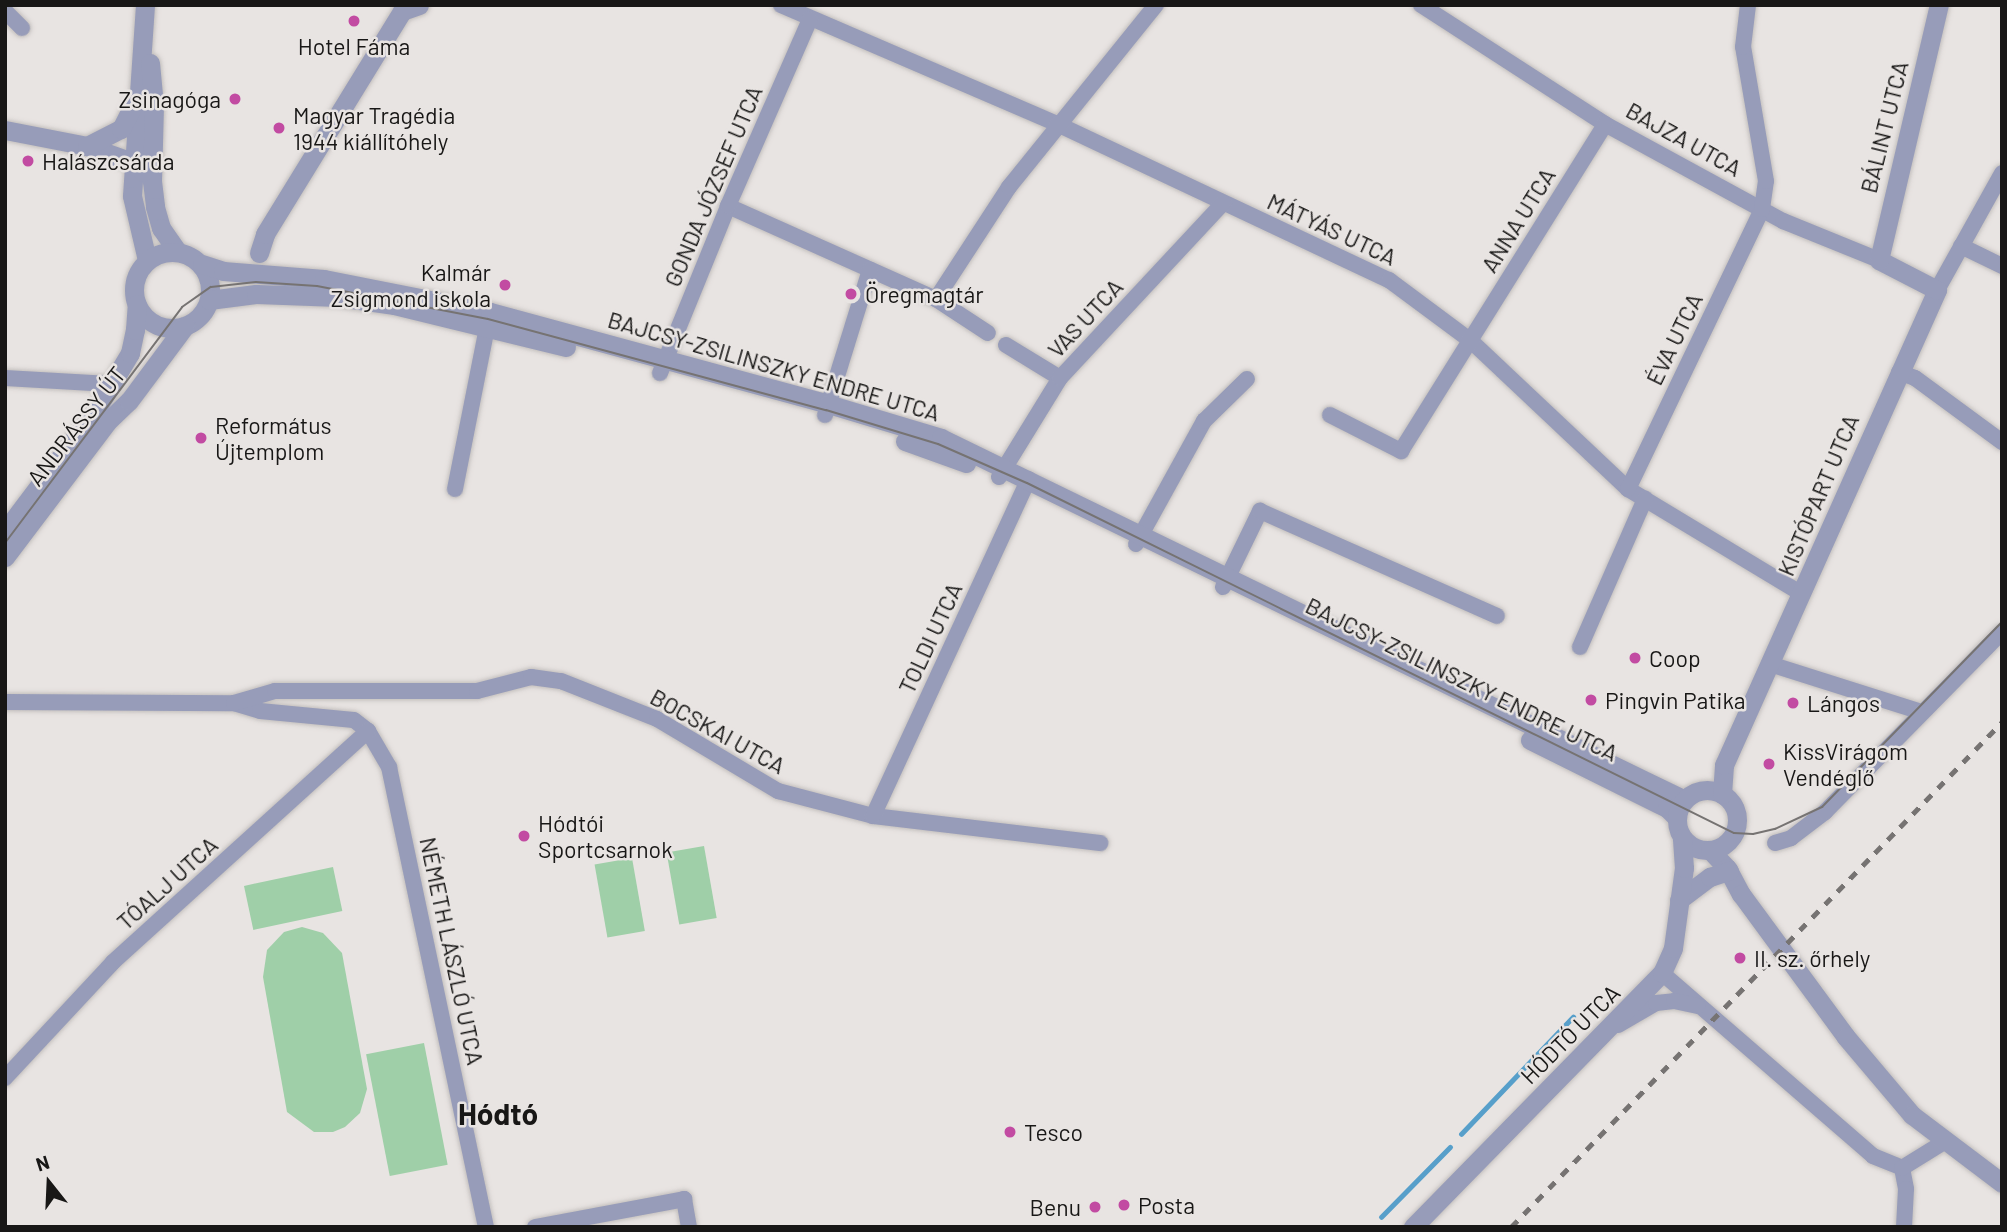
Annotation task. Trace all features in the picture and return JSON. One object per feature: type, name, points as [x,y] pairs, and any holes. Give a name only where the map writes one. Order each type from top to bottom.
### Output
[{"type":"street","points":[[145,5],[132,196],[147,260]]},
{"type":"street","points":[[145,5],[154,104],[152,181],[161,228],[177,251],[202,264],[211,287],[209,300],[196,320],[185,326],[165,327],[153,323],[136,304],[135,281],[147,260],[166,252],[177,251]]},
{"type":"street","name":"MÁTYÁS UTCA","points":[[781,5],[1057,124],[1389,280],[1471,341],[1628,489],[1802,594]]},
{"type":"street","points":[[936,299],[1009,187],[1057,124],[1156,5]]},
{"type":"street","name":"BAJZA UTCA","points":[[1421,5],[1605,124],[1762,209],[1879,260],[1937,290]]},
{"type":"street","points":[[1748,5],[1743,47],[1766,181],[1762,209]]},
{"type":"street","name":"BÁLINT UTCA","points":[[1879,260],[1939,5]]},
{"type":"street","points":[[257,263],[265,234],[406,7]]},
{"type":"street","points":[[5,10],[22,29]]},
{"type":"street","name":"GONDA JÓZSEF UTCA","points":[[662,367],[728,206],[810,19]]},
{"type":"street","points":[[87,146],[121,130],[139,95]]},
{"type":"street","name":"ANNA UTCA","points":[[1330,415],[1401,451],[1605,124]]},
{"type":"street","points":[[5,130],[87,146],[135,163],[152,181]]},
{"type":"street","name":"KISTÓPART UTCA","points":[[1688,803],[1724,765],[1937,290],[1961,246],[1996,196],[2002,173]]},
{"type":"street","name":"VAS UTCA","points":[[1001,472],[1060,377],[1223,203]]},
{"type":"street","points":[[728,206],[936,299],[988,333]]},
{"type":"street","name":"ÉVA UTCA","points":[[1628,489],[1762,209]]},
{"type":"street","points":[[1961,246],[2002,266]]},
{"type":"street","name":"BAJCSY-ZSILINSZKY ENDRE UTCA","points":[[202,264],[223,271],[257,263],[488,319],[827,409],[1001,472],[1226,583],[1667,808],[1688,803]]},
{"type":"street","points":[[827,409],[870,270]]},
{"type":"street","name":"BAJCSY-ZSILINSZKY ENDRE UTCA","points":[[209,300],[256,294],[338,297],[488,319]]},
{"type":"street","name":"ANDRÁSSY ÚT","points":[[5,531],[94,413],[130,353],[135,331],[136,304]]},
{"type":"street","points":[[455,489],[488,319]]},
{"type":"street","name":"ANDRÁSSY ÚT","points":[[5,558],[107,422],[129,401],[185,326]]},
{"type":"street","points":[[1006,345],[1060,377]]},
{"type":"street","points":[[1899,372],[1915,378],[2002,442]]},
{"type":"street","points":[[5,378],[110,384]]},
{"type":"street","points":[[1138,540],[1204,421],[1247,379]]},
{"type":"street","name":"TOLDI UTCA","points":[[873,816],[1026,483]]},
{"type":"street","points":[[1580,647],[1645,499]]},
{"type":"street","points":[[1226,583],[1260,511],[1497,616]]},
{"type":"street","points":[[1775,843],[1791,838],[1810,826],[2002,632]]},
{"type":"street","points":[[1770,664],[1921,712]]},
{"type":"street","name":"BOCSKAI UTCA","points":[[234,703],[275,691],[477,691],[531,677],[561,681],[657,719],[778,792],[873,816],[1100,844]]},
{"type":"street","name":"BOCSKAI UTCA","points":[[5,693],[45,701]]},
{"type":"street","name":"BOCSKAI UTCA","points":[[5,702],[234,703],[260,711],[354,720],[369,731]]},
{"type":"street","name":"TÓALJ UTCA","points":[[5,1078],[113,962],[369,731]]},
{"type":"street","name":"NÉMETH LÁSZLÓ UTCA","points":[[369,731],[389,767],[486,1227]]},
{"type":"street","name":"KISTÓPART UTCA","points":[[1722,794],[1724,765]]},
{"type":"street","points":[[1710,850],[1728,841],[1734,833],[1736,814],[1722,794],[1688,803],[1682,838],[1690,845],[1710,850],[1728,869],[1741,894],[1846,1037],[1912,1115],[1944,1142],[2000,1178]]},
{"type":"street","name":"HÓDTÓ UTCA","points":[[1413,1227],[1662,973],[1673,948],[1684,868],[1682,838]]},
{"type":"street","points":[[1728,841],[1728,869]]},
{"type":"street","points":[[1679,900],[1710,877],[1728,869]]},
{"type":"street","points":[[1662,973],[1873,1156],[1902,1168]]},
{"type":"street","points":[[1604,1034],[1656,1003],[1674,1001],[1699,1007]]},
{"type":"street","points":[[1902,1168],[1944,1142]]},
{"type":"street","points":[[1902,1168],[1906,1189],[1904,1227]]},
{"type":"street","points":[[535,1227],[684,1199],[689,1227]]},
{"type":"green space","points":[[704,846],[717,918],[679,924],[667,853]]},
{"type":"green space","points":[[632,858],[645,931],[607,937],[595,865]]},
{"type":"green space","points":[[333,867],[342,911],[253,930],[244,886]]},
{"type":"green space","points":[[302,927],[323,933],[342,953],[367,1089],[360,1113],[345,1127],[333,1132],[314,1132],[287,1112],[263,977],[267,950],[284,932]]},
{"type":"green space","points":[[424,1043],[448,1165],[390,1176],[366,1054]]},
{"type":"waterway","points":[[1461,1134],[1573,1017]]},
{"type":"waterway","points":[[1381,1217],[1450,1147]]},
{"type":"tram line","points":[[5,543],[182,307],[211,287],[256,282],[317,286],[488,319],[826,410],[938,444],[1027,483],[1734,833],[1753,834],[1775,829],[1822,807],[2002,622]]},
{"type":"railway","points":[[1511,1227],[2002,722]]},
{"type":"place","name":"Hotel Fáma","points":[[354,21]]},
{"type":"place","name":"Zsinagóga","points":[[235,99]]},
{"type":"place","name":"Magyar Tragédia 1944 kiállítóhely","points":[[279,128]]},
{"type":"place","name":"Halászcsárda","points":[[28,161]]},
{"type":"place","name":"Kalmár Zsigmond iskola","points":[[505,285]]},
{"type":"place","name":"Öregmagtár","points":[[851,294]]},
{"type":"place","name":"Református Újtemplom","points":[[201,438]]},
{"type":"place","name":"Coop","points":[[1635,658]]},
{"type":"place","name":"Pingvin Patika","points":[[1591,700]]},
{"type":"place","name":"Lángos","points":[[1793,703]]},
{"type":"place","name":"KissVirágom Vendéglő","points":[[1769,764]]},
{"type":"place","name":"Hódtói Sportcsarnok","points":[[524,836]]},
{"type":"place","name":"II. sz. őrhely","points":[[1740,958]]},
{"type":"place","name":"Tesco","points":[[1010,1132]]},
{"type":"place","name":"Posta","points":[[1124,1205]]},
{"type":"place","name":"Benu","points":[[1095,1207]]},
{"type":"district","name":"Hódtó","points":[[498,1113]]}]
